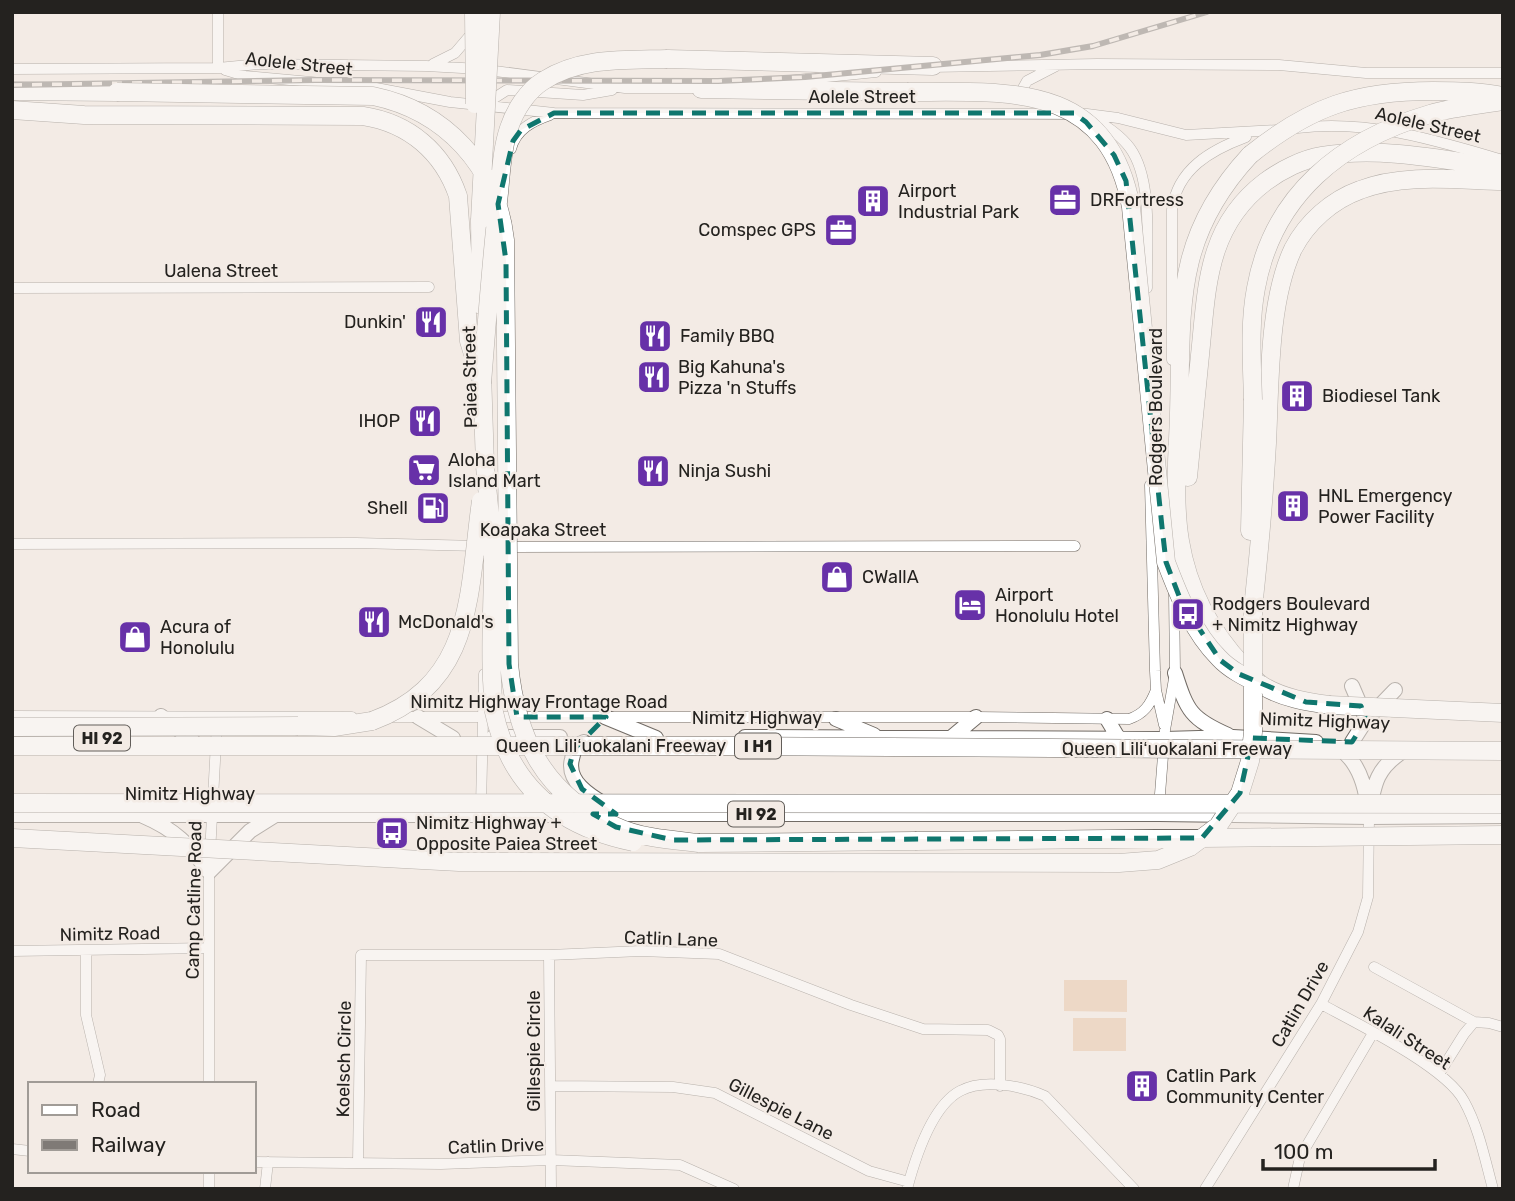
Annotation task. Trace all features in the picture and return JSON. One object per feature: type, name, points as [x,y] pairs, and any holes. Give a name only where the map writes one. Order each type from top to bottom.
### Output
[{"type":"highway","points":[[481,13],[482,383],[485,466],[493,560],[490,643],[494,710],[503,741],[514,765],[527,786],[545,803],[586,829],[632,842],[1503,835]]},
{"type":"highway","points":[[482,383],[505,142],[514,116],[525,98],[541,82],[564,69],[593,62],[667,59],[933,66]]},
{"type":"highway","points":[[701,89],[1003,92],[1053,103],[1086,122],[1114,155],[1126,181],[1131,207],[1166,562],[1181,601],[1201,636],[1220,660],[1261,685],[1306,702],[1503,713]]},
{"type":"highway","points":[[12,91],[373,96],[402,104],[432,118],[471,154],[495,193],[505,240],[509,664],[519,723],[533,753],[549,776],[569,797],[591,814],[616,827],[646,835],[699,843]]},
{"type":"highway","points":[[1261,685],[1222,642],[1202,611],[1180,541],[1177,495],[1185,283],[1196,240],[1221,190],[1250,155],[1280,131],[1326,107],[1350,99],[1403,91],[1482,92],[1503,98]]},
{"type":"highway","points":[[12,838],[458,862],[1119,863],[1158,860],[1190,847],[1218,826],[1240,793],[1248,773],[1253,732],[1253,608],[1249,554],[1254,313],[1260,270],[1276,229],[1305,186],[1345,152],[1375,134],[1431,113],[1503,98]]},
{"type":"highway","points":[[12,110],[117,115],[363,116],[394,123],[409,131],[433,151],[458,196],[469,341],[482,383]]},
{"type":"highway","points":[[1180,541],[1211,263],[1227,222],[1242,203],[1275,175],[1319,156],[1376,153],[1503,168]]},
{"type":"highway","points":[[1253,608],[1277,310],[1286,266],[1304,231],[1341,199],[1379,185],[1419,180],[1503,181]]},
{"type":"highway","points":[[12,727],[334,727],[353,725],[390,714],[421,693],[435,679],[446,664],[464,624],[485,466]]},
{"type":"highway","name":"Queen Liliʻuokalani Freeway","points":[[12,746],[754,746],[1503,751]]},
{"type":"highway","points":[[12,803],[1503,804]]},
{"type":"main road","points":[[1175,673],[1189,711],[1198,719],[1233,737]]},
{"type":"main road","points":[[1352,686],[1366,720]]},
{"type":"main road","points":[[1352,742],[1366,720],[1395,690]]},
{"type":"main road","points":[[161,716],[193,741]]},
{"type":"main road","points":[[418,717],[453,738]]},
{"type":"main road","points":[[605,717],[656,737]]},
{"type":"main road","points":[[952,737],[976,717]]},
{"type":"main road","points":[[836,719],[878,737]]},
{"type":"main road","points":[[1107,719],[1119,739]]},
{"type":"main road","name":"Nimitz Highway","points":[[12,736],[215,741],[482,737],[1119,739],[1165,734],[1329,743],[1503,743]]},
{"type":"main road","points":[[602,737],[580,743],[570,764],[575,780],[582,789],[623,814]]},
{"type":"main road","points":[[1329,743],[1348,755],[1358,769],[1365,786],[1369,817]]},
{"type":"main road","points":[[1369,817],[1374,784],[1380,772],[1397,755],[1423,743]]},
{"type":"main road","points":[[138,813],[165,826],[186,841],[209,872],[250,831],[279,813]]},
{"type":"main road","name":"Nimitz Highway","points":[[12,815],[1159,814],[1503,817]]},
{"type":"main road","points":[[1368,845],[1377,829],[1395,817]]},
{"type":"street","points":[[218,12],[218,68]]},
{"type":"street","points":[[426,66],[455,53],[472,34],[481,13]]},
{"type":"street","points":[[481,13],[482,106],[507,90],[583,94],[625,88]]},
{"type":"street","name":"Aolele Street","points":[[12,69],[218,68],[259,64],[426,66],[480,69],[625,88],[701,89],[933,66],[1279,65],[1366,73],[1503,74]]},
{"type":"street","points":[[1015,113],[1020,90],[1027,81],[1060,64]]},
{"type":"street","name":"Aolele Street","points":[[218,68],[245,76],[376,88],[482,106],[554,113],[1087,114],[1118,118],[1186,135],[1260,132],[1317,125],[1368,126],[1416,135],[1503,160]]},
{"type":"street","name":"Paiea Street","points":[[481,815],[489,547],[482,106]]},
{"type":"street","points":[[482,221],[509,172],[513,141],[521,130],[534,120],[554,113]]},
{"type":"street","name":"Rodgers Boulevard","points":[[1087,114],[1114,132],[1129,147],[1143,175],[1145,187],[1157,690],[1165,734]]},
{"type":"street","name":"Rodgers Boulevard","points":[[1159,814],[1165,734],[1175,673],[1171,455],[1173,202],[1178,187],[1193,165],[1223,146],[1260,132]]},
{"type":"street","name":"Ualena Street","points":[[12,288],[429,286]]},
{"type":"street","name":"Koapaka Street","points":[[12,544],[356,542],[489,547],[1075,546]]},
{"type":"street","name":"Nimitz Highway Frontage Road","points":[[12,716],[1129,719],[1141,715],[1152,702],[1157,690]]},
{"type":"street","name":"Camp Catline Road","points":[[209,1082],[209,872],[218,716]]},
{"type":"street","name":"Catlin Drive","points":[[1206,1189],[1321,1004],[1358,932],[1368,897],[1369,817]]},
{"type":"street","name":"Nimitz Road","points":[[12,951],[209,948]]},
{"type":"street","points":[[86,951],[86,1015],[100,1075],[98,1082]]},
{"type":"street","name":"Catlin Lane","points":[[361,955],[549,955],[641,951],[719,954],[851,1005],[923,1029],[988,1030],[1000,1039],[1000,1086]]},
{"type":"street","name":"Koelsch Circle","points":[[358,1163],[361,955]]},
{"type":"street","name":"Gillespie Circle","points":[[549,955],[551,1189]]},
{"type":"street","points":[[1374,967],[1474,1022],[1503,1027]]},
{"type":"street","name":"Kalali Street","points":[[1321,1004],[1439,1074],[1463,1099],[1479,1138],[1493,1189]]},
{"type":"street","points":[[1439,1074],[1474,1022]]},
{"type":"street","points":[[1293,1189],[1300,1157],[1373,1033]]},
{"type":"street","name":"Gillespie Lane","points":[[550,1086],[673,1087],[715,1093],[869,1171],[908,1185]]},
{"type":"street","points":[[908,1185],[932,1119],[960,1091],[978,1086],[1000,1086],[1027,1088],[1045,1096],[1127,1187]]},
{"type":"street","name":"Catlin Drive","points":[[256,1162],[441,1164],[551,1160],[680,1165],[728,1184],[734,1189]]},
{"type":"street","points":[[265,1189],[268,1162]]},
{"type":"highlighted area","points":[[554,113],[1074,113],[1086,122],[1114,155],[1126,181],[1166,562],[1181,601],[1220,660],[1239,674],[1306,702],[1361,706],[1366,720],[1352,742],[1252,738],[1240,793],[1202,838],[673,840],[616,827],[593,814],[616,814],[582,789],[570,764],[574,749],[606,717],[517,717],[509,664],[506,261],[498,204],[513,141],[521,130]]},
{"type":"shaded area","points":[[1064,980],[1127,980],[1127,1012],[1064,1011]]},
{"type":"shaded area","points":[[1073,1018],[1126,1018],[1126,1051],[1073,1051]]},
{"type":"railway","points":[[12,85],[316,80],[718,81],[805,77],[1040,55],[1093,46],[1207,12]]},
{"type":"place","name":"DRFortress","points":[[1065,200]]},
{"type":"place","name":"Airport Industrial Park","points":[[873,201]]},
{"type":"place","name":"Comspec GPS","points":[[841,230]]},
{"type":"place","name":"Dunkin'","points":[[431,322]]},
{"type":"place","name":"Family BBQ","points":[[655,336]]},
{"type":"place","name":"Big Kahuna's Pizza 'n Stuffs","points":[[654,377]]},
{"type":"place","name":"Biodiesel Tank","points":[[1297,396]]},
{"type":"place","name":"IHOP","points":[[425,421]]},
{"type":"place","name":"Aloha Island Mart","points":[[424,470]]},
{"type":"place","name":"Ninja Sushi","points":[[653,471]]},
{"type":"place","name":"HNL Emergency Power Facility","points":[[1293,506]]},
{"type":"place","name":"Shell","points":[[433,508]]},
{"type":"place","name":"CWallA","points":[[837,577]]},
{"type":"place","name":"Airport Honolulu Hotel","points":[[970,605]]},
{"type":"place","name":"Rodgers Boulevard + Nimitz Highway","points":[[1188,614]]},
{"type":"place","name":"McDonald's","points":[[374,622]]},
{"type":"place","name":"Acura of Honolulu","points":[[135,637]]},
{"type":"place","name":"Nimitz Highway + Opposite Paiea Street","points":[[392,833]]},
{"type":"place","name":"Catlin Park Community Center","points":[[1142,1086]]}]
